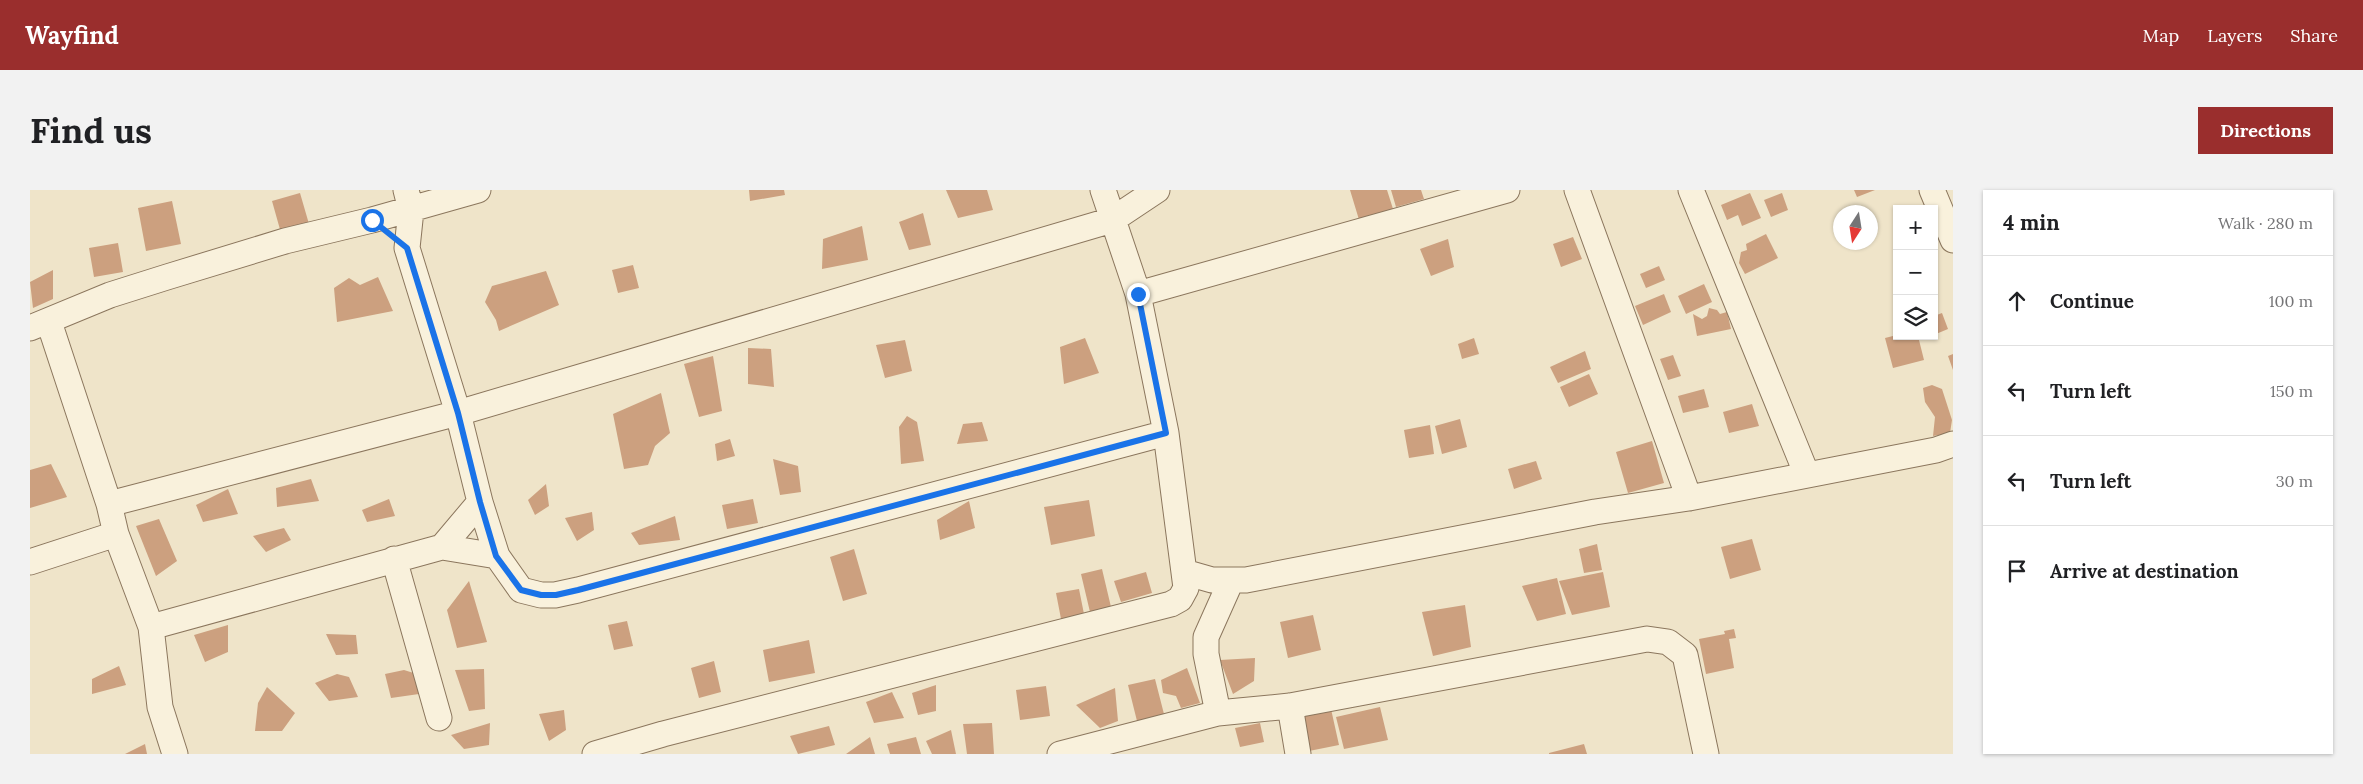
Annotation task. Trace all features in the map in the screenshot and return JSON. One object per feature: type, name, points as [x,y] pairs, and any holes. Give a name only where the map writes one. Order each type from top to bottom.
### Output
[{"type":"street","points":[[175,754],[160,706],[151,627],[116,534],[109,504],[40,325],[110,295],[166,277],[285,240],[372,220],[408,200],[478,190]]},
{"type":"street","points":[[595,754],[663,734],[1171,604],[1184,594],[1186,588],[1166,433],[1138,294],[1103,190]]},
{"type":"street","points":[[109,504],[458,413],[1112,220],[1157,190]]},
{"type":"street","points":[[1138,294],[1507,190]]},
{"type":"street","points":[[1576,190],[1689,498]]},
{"type":"street","points":[[1691,190],[1807,475]]},
{"type":"street","points":[[1932,190],[1953,240]]},
{"type":"street","points":[[408,200],[407,248],[458,413],[480,502],[496,556],[521,590],[541,595],[556,595],[1166,433]]},
{"type":"street","points":[[372,220],[407,248]]},
{"type":"street","points":[[1184,572],[1212,580],[1246,580],[1595,512],[1689,498],[1936,450],[1953,444]]},
{"type":"street","points":[[442,547],[480,502]]},
{"type":"street","points":[[30,562],[116,534]]},
{"type":"street","points":[[151,627],[442,547],[496,556]]},
{"type":"street","points":[[394,559],[439,718]]},
{"type":"street","points":[[1218,713],[1206,654],[1206,637],[1231,581]]},
{"type":"street","points":[[1060,754],[1218,713],[1290,706],[1647,639],[1668,642],[1685,655],[1706,754]]},
{"type":"street","points":[[1290,706],[1298,754]]},
{"type":"building","points":[[749,190],[784,190],[785,195],[750,201]]},
{"type":"building","points":[[946,190],[987,190],[993,210],[958,218]]},
{"type":"building","points":[[1350,190],[1387,190],[1394,212],[1360,223]]},
{"type":"building","points":[[1391,190],[1421,190],[1424,199],[1396,207]]},
{"type":"building","points":[[1854,190],[1875,190],[1857,197]]},
{"type":"building","points":[[300,193],[309,224],[281,233],[272,201]]},
{"type":"building","points":[[1750,193],[1761,218],[1742,226],[1738,215],[1727,220],[1721,205]]},
{"type":"building","points":[[1782,193],[1788,210],[1771,217],[1764,200]]},
{"type":"building","points":[[172,201],[181,244],[146,251],[138,208]]},
{"type":"building","points":[[923,213],[931,245],[909,250],[899,222]]},
{"type":"building","points":[[862,226],[868,260],[822,269],[823,239]]},
{"type":"building","points":[[1766,234],[1778,258],[1745,274],[1739,263],[1741,252],[1747,250],[1746,244]]},
{"type":"building","points":[[1573,237],[1582,259],[1561,267],[1553,244]]},
{"type":"building","points":[[1448,239],[1454,267],[1431,276],[1420,249]]},
{"type":"building","points":[[118,243],[123,272],[94,277],[89,248]]},
{"type":"building","points":[[633,265],[639,288],[618,293],[612,270]]},
{"type":"building","points":[[1659,266],[1665,280],[1646,288],[1640,274]]},
{"type":"building","points":[[53,270],[53,299],[33,308],[30,282]]},
{"type":"building","points":[[546,271],[559,305],[499,331],[496,320],[485,302],[492,286]]},
{"type":"building","points":[[378,277],[393,311],[337,322],[334,288],[349,278],[360,285]]},
{"type":"building","points":[[1704,284],[1712,302],[1686,314],[1678,296]]},
{"type":"building","points":[[1664,294],[1671,312],[1643,325],[1635,306]]},
{"type":"building","points":[[1709,308],[1717,310],[1720,314],[1727,312],[1731,329],[1697,336],[1693,314],[1702,319],[1707,316]]},
{"type":"building","points":[[1942,313],[1948,329],[1938,333],[1938,314]]},
{"type":"building","points":[[1893,336],[1893,340],[1919,340],[1924,360],[1893,368],[1885,338]]},
{"type":"building","points":[[1085,338],[1099,373],[1064,384],[1060,347]]},
{"type":"building","points":[[1474,338],[1479,354],[1462,359],[1458,344]]},
{"type":"building","points":[[905,340],[912,371],[885,378],[876,345]]},
{"type":"building","points":[[748,348],[771,349],[774,387],[748,384]]},
{"type":"building","points":[[1585,351],[1591,369],[1558,383],[1550,367]]},
{"type":"building","points":[[1953,354],[1953,370],[1948,356]]},
{"type":"building","points":[[1673,355],[1681,376],[1668,380],[1660,359]]},
{"type":"building","points":[[713,356],[722,411],[699,417],[684,364]]},
{"type":"building","points":[[1589,374],[1598,394],[1569,407],[1560,387]]},
{"type":"building","points":[[1932,385],[1942,389],[1952,420],[1950,433],[1933,436],[1935,417],[1925,402],[1923,388]]},
{"type":"building","points":[[1704,389],[1709,407],[1683,413],[1678,396]]},
{"type":"building","points":[[661,393],[670,433],[655,446],[648,465],[624,469],[613,414]]},
{"type":"building","points":[[1752,404],[1759,426],[1729,433],[1723,412]]},
{"type":"building","points":[[907,416],[917,422],[924,461],[901,464],[899,427]]},
{"type":"building","points":[[1460,419],[1467,447],[1442,454],[1435,426]]},
{"type":"building","points":[[982,422],[988,441],[957,444],[963,424]]},
{"type":"building","points":[[1430,425],[1434,454],[1409,458],[1404,430]]},
{"type":"building","points":[[730,439],[735,456],[717,461],[715,444]]},
{"type":"building","points":[[1652,441],[1664,483],[1628,493],[1616,452]]},
{"type":"building","points":[[773,459],[798,466],[801,492],[780,495]]},
{"type":"building","points":[[1536,461],[1542,479],[1514,489],[1508,469]]},
{"type":"building","points":[[51,464],[67,497],[30,508],[30,470]]},
{"type":"building","points":[[311,479],[319,501],[277,507],[276,488]]},
{"type":"building","points":[[546,484],[549,506],[535,515],[528,500]]},
{"type":"building","points":[[228,489],[238,514],[203,522],[196,505]]},
{"type":"building","points":[[389,499],[395,516],[367,522],[362,510]]},
{"type":"building","points":[[753,499],[758,523],[727,529],[722,505]]},
{"type":"building","points":[[1089,500],[1095,536],[1051,545],[1044,507]]},
{"type":"building","points":[[969,501],[975,528],[940,540],[937,520]]},
{"type":"building","points":[[592,512],[594,530],[577,541],[565,518]]},
{"type":"building","points":[[675,516],[680,540],[639,545],[631,533]]},
{"type":"building","points":[[159,519],[177,561],[156,576],[136,526]]},
{"type":"building","points":[[284,528],[291,540],[266,552],[253,536]]},
{"type":"building","points":[[1752,539],[1761,570],[1730,579],[1721,547]]},
{"type":"building","points":[[1597,544],[1602,570],[1584,573],[1579,549]]},
{"type":"building","points":[[854,549],[867,594],[843,601],[830,557]]},
{"type":"building","points":[[1102,569],[1111,607],[1090,612],[1081,574]]},
{"type":"building","points":[[1146,572],[1152,593],[1121,602],[1114,581]]},
{"type":"building","points":[[1603,572],[1610,607],[1572,615],[1559,581]]},
{"type":"building","points":[[1557,578],[1566,614],[1537,621],[1522,586]]},
{"type":"building","points":[[469,581],[487,642],[457,648],[447,610]]},
{"type":"building","points":[[1079,589],[1085,619],[1062,624],[1056,593]]},
{"type":"building","points":[[1465,605],[1471,647],[1433,656],[1422,612]]},
{"type":"building","points":[[1313,615],[1321,650],[1288,658],[1280,622]]},
{"type":"building","points":[[627,621],[633,646],[614,650],[608,625]]},
{"type":"building","points":[[228,625],[228,652],[205,662],[194,635]]},
{"type":"building","points":[[1734,629],[1736,638],[1729,639],[1734,668],[1706,674],[1699,639],[1725,634],[1724,631]]},
{"type":"building","points":[[326,634],[356,635],[358,654],[336,655]]},
{"type":"building","points":[[809,640],[815,673],[769,682],[763,650]]},
{"type":"building","points":[[1255,658],[1254,681],[1233,694],[1220,660]]},
{"type":"building","points":[[714,661],[721,692],[699,698],[691,668]]},
{"type":"building","points":[[119,666],[126,685],[92,694],[92,679]]},
{"type":"building","points":[[1187,668],[1200,703],[1181,708],[1176,696],[1163,693],[1161,680]]},
{"type":"building","points":[[484,669],[485,709],[469,711],[455,670]]},
{"type":"building","points":[[404,670],[420,675],[419,694],[391,698],[385,674]]},
{"type":"building","points":[[337,674],[349,677],[358,697],[329,701],[315,683]]},
{"type":"building","points":[[1155,679],[1164,714],[1137,721],[1128,685]]},
{"type":"building","points":[[936,685],[936,711],[918,715],[912,693]]},
{"type":"building","points":[[1046,686],[1050,716],[1020,720],[1016,690]]},
{"type":"building","points":[[267,687],[295,713],[282,731],[255,731],[258,703]]},
{"type":"building","points":[[1115,688],[1118,721],[1100,728],[1076,705]]},
{"type":"building","points":[[892,692],[904,718],[874,723],[866,702]]},
{"type":"building","points":[[1380,707],[1388,740],[1344,749],[1336,717]]},
{"type":"building","points":[[1331,709],[1339,745],[1304,752],[1295,716]]},
{"type":"building","points":[[564,710],[566,730],[549,741],[539,714]]},
{"type":"building","points":[[490,723],[489,745],[464,749],[451,735]]},
{"type":"building","points":[[992,723],[994,754],[967,754],[963,724]]},
{"type":"building","points":[[1260,723],[1264,742],[1240,747],[1235,728]]},
{"type":"building","points":[[829,726],[835,745],[798,754],[790,736]]},
{"type":"building","points":[[951,730],[956,754],[932,754],[926,741]]},
{"type":"building","points":[[870,737],[875,754],[846,754]]},
{"type":"building","points":[[916,737],[921,754],[890,754],[887,744]]},
{"type":"building","points":[[145,744],[147,754],[125,754]]},
{"type":"building","points":[[1584,744],[1587,754],[1549,754],[1549,753]]},
{"type":"route","points":[[372,220],[407,248],[458,413],[480,502],[496,556],[521,590],[541,595],[556,595],[578,590],[1166,433],[1138,294]]}]
